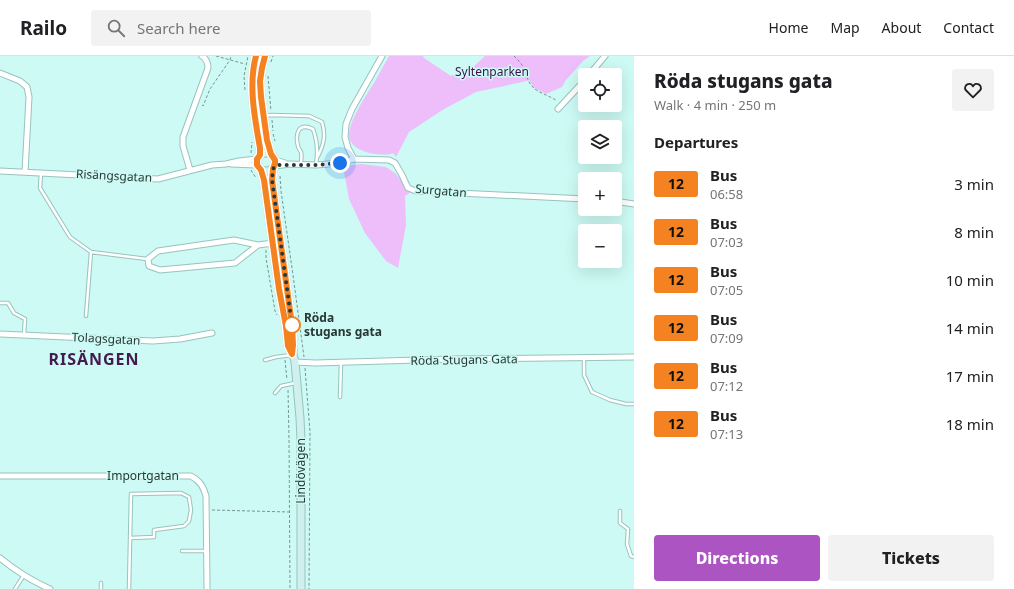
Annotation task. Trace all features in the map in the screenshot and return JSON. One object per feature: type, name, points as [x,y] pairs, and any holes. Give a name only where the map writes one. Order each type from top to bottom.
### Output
[{"type":"main road","name":"Lindövägen","points":[[256,56],[252,76],[253,99],[260,148],[256,162],[264,180],[269,244],[286,326],[288,346],[293,357]]},
{"type":"main road","name":"Lindövägen","points":[[265,56],[260,81],[263,115],[267,140],[273,162],[272,180],[292,325],[293,357],[300,418],[301,589]]},
{"type":"main road","points":[[265,153],[273,162],[267,172],[256,162],[265,153]]},
{"type":"street","points":[[190,170],[183,146],[183,137],[208,68],[208,62],[205,57],[202,56]]},
{"type":"street","points":[[354,159],[348,148],[345,137],[346,124],[352,109],[382,56]]},
{"type":"street","points":[[595,68],[605,56]]},
{"type":"street","points":[[0,73],[20,81],[27,88],[29,97],[25,172]]},
{"type":"street","points":[[560,107],[578,88]]},
{"type":"street","name":"Surgatan","points":[[273,162],[316,165],[342,163],[354,159],[389,160],[395,163],[408,188],[416,191],[578,199]]},
{"type":"street","name":"Risängsgatan","points":[[0,171],[158,178],[212,165],[239,161],[256,162]]},
{"type":"street","points":[[622,202],[634,204]]},
{"type":"street","points":[[258,245],[234,263],[160,270],[149,266],[148,259],[158,251],[234,240],[258,245],[281,242]]},
{"type":"street","name":"Tolagsgatan","points":[[0,334],[153,341],[180,339],[212,333]]},
{"type":"street","name":"Röda Stugans Gata","points":[[293,357],[341,362],[634,357]]},
{"type":"street","name":"Importgatan","points":[[0,476],[191,476],[198,480],[204,487],[206,496],[207,589]]},
{"type":"street","points":[[1,562],[44,588],[50,589]]},
{"type":"lane","points":[[255,116],[309,116],[322,122],[324,129],[323,145],[316,165]]},
{"type":"lane","points":[[301,165],[301,152],[298,148],[296,134],[301,128],[308,127],[313,129],[318,156]]},
{"type":"lane","points":[[41,173],[40,188],[70,237],[91,252],[148,259]]},
{"type":"lane","points":[[86,316],[91,252]]},
{"type":"lane","points":[[0,303],[8,303],[14,313],[25,319],[24,336]]},
{"type":"lane","points":[[265,360],[284,356],[293,357]]},
{"type":"lane","points":[[584,358],[584,376],[592,392],[610,400],[626,404],[634,404]]},
{"type":"lane","points":[[340,397],[341,362]]},
{"type":"lane","points":[[276,393],[280,386],[296,382]]},
{"type":"lane","points":[[129,589],[130,538],[131,494],[181,493],[189,497],[191,510],[190,521],[184,526],[154,530],[154,537],[130,538]]},
{"type":"lane","points":[[620,511],[620,523],[628,529],[627,544],[631,556],[634,556]]},
{"type":"lane","points":[[182,551],[207,551]]},
{"type":"lane","points":[[15,589],[24,575]]},
{"type":"lane","points":[[100,589],[101,583]]},
{"type":"path","points":[[216,56],[245,64]]},
{"type":"path","points":[[196,103],[203,106],[210,89],[230,60],[231,56]]},
{"type":"path","points":[[245,90],[245,64],[248,56]]},
{"type":"path","points":[[514,56],[525,70],[533,88],[551,96],[560,107]]},
{"type":"path","points":[[251,137],[256,162],[252,172],[256,178]]},
{"type":"path","points":[[269,244],[266,258],[275,311],[279,320]]},
{"type":"path","points":[[284,356],[288,385],[290,589]]},
{"type":"path","points":[[212,510],[290,512]]},
{"type":"green space","name":"Syltenparken","points":[[389,56],[423,56],[451,76],[453,75],[463,80],[471,69],[485,56],[590,56],[583,61],[566,80],[562,87],[546,94],[534,88],[529,80],[476,92],[444,109],[409,132],[396,157],[393,153],[380,154],[363,151],[349,139],[350,130],[355,116]]},
{"type":"green space","points":[[361,164],[386,167],[395,173],[411,192],[405,196],[406,225],[398,268],[386,261],[365,233],[349,199],[343,166]]},
{"type":"bus line","name":"12","points":[[256,56],[252,76],[253,99],[260,148],[260,155],[257,159],[257,165],[261,170],[264,180],[288,346],[292,354],[292,325],[272,180],[275,160],[271,154],[267,140],[261,97],[260,81],[265,56]]},
{"type":"place","name":"Röda stugans gata","points":[[292,325]]},
{"type":"district","name":"RISÄNGEN","points":[[94,359]]},
{"type":"route","points":[[292,325],[272,180],[273,169],[275,166],[290,164],[316,165],[340,163]]}]
